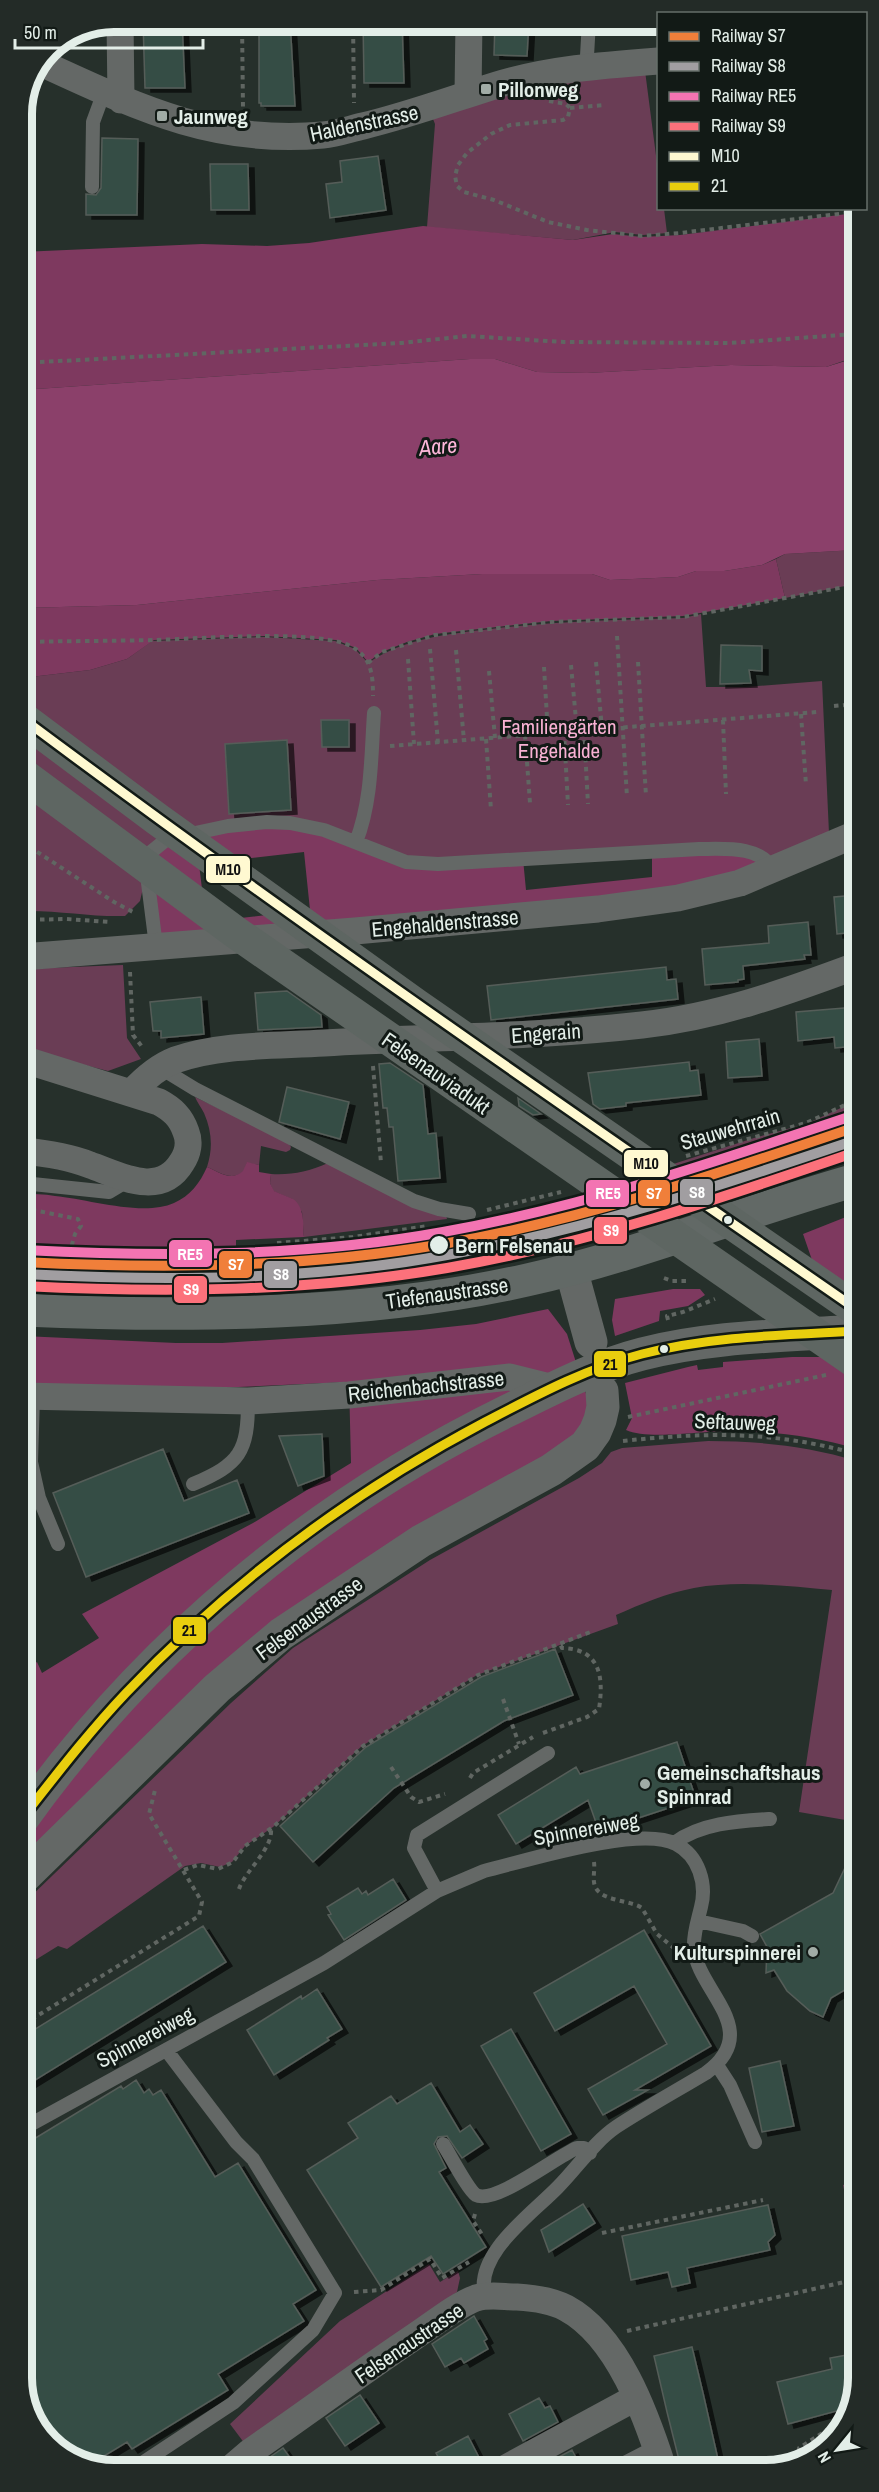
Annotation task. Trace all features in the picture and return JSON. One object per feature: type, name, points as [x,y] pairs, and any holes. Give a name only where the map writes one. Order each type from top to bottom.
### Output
[{"type":"highway","name":"Felsenauviadukt","points":[[32,725],[176,833],[416,1005],[848,1303]]},
{"type":"highway","name":"Felsenauviadukt","points":[[32,781],[235,933],[845,1369]]},
{"type":"main road","name":"Tiefenaustrasse","points":[[32,1310],[209,1313],[362,1304],[478,1290],[572,1269],[848,1182]]},
{"type":"street","points":[[112,96],[119,32]]},
{"type":"street","points":[[468,94],[469,32]]},
{"type":"street","name":"Haldenstrasse","points":[[47,66],[112,96],[181,122],[241,133],[296,137],[326,135],[358,128],[422,111],[499,84],[591,67],[657,61]]},
{"type":"street","name":"Engehaldenstrasse","points":[[32,956],[128,948],[155,934],[598,909],[678,898],[740,883],[848,837]]},
{"type":"street","name":"Engerain","points":[[132,1092],[153,1060],[243,1047],[411,1038],[513,1036],[670,1021],[752,1003],[848,969]]},
{"type":"street","points":[[32,1062],[159,1102],[176,1113],[186,1130],[187,1149],[180,1165],[167,1177],[147,1182],[123,1178],[90,1164],[32,1153]]},
{"type":"street","points":[[572,1269],[591,1342]]},
{"type":"street","points":[[32,1806],[127,1691],[178,1640],[284,1548],[377,1482],[482,1423],[554,1388],[616,1362],[665,1349],[726,1340],[848,1332]]},
{"type":"street","name":"Reichenbachstrasse","points":[[32,1396],[248,1401],[349,1395],[510,1377],[554,1388]]},
{"type":"street","name":"Felsenaustrasse","points":[[32,1869],[217,1688],[281,1634],[421,1541],[551,1470],[578,1452],[596,1432],[603,1407],[602,1391]]},
{"type":"street","name":"Felsenaustrasse","points":[[241,2460],[417,2335],[475,2299],[485,2296],[525,2298],[557,2304],[575,2313],[601,2338],[618,2362],[661,2460]]},
{"type":"street","points":[[521,2460],[635,2398]]},
{"type":"lane","points":[[588,32],[587,56],[591,67]]},
{"type":"lane","points":[[92,187],[92,132],[96,113],[112,96]]},
{"type":"lane","points":[[356,842],[363,825],[369,790],[374,713]]},
{"type":"lane","points":[[155,934],[147,875],[151,852],[167,838],[228,826],[267,822],[290,823],[324,830],[406,862],[438,864],[699,849],[739,850],[762,856],[768,860],[773,870]]},
{"type":"lane","points":[[153,1060],[195,1089],[382,1184],[432,1207],[469,1214]]},
{"type":"lane","points":[[32,1184],[109,1192],[119,1186],[123,1178]]},
{"type":"lane","points":[[193,1484],[226,1468],[234,1461],[246,1437],[248,1401]]},
{"type":"lane","points":[[32,1466],[39,1498],[58,1544]]},
{"type":"lane","points":[[437,1891],[418,1856],[414,1840],[423,1829],[548,1753]]},
{"type":"lane","points":[[485,2296],[482,2288],[485,2271],[502,2243],[613,2129],[717,2065],[728,2043],[729,2025],[695,1956],[694,1939],[703,1893],[699,1871],[690,1855],[674,1843],[692,1832],[734,1821],[770,1819]]},
{"type":"lane","name":"Spinnereiweg","points":[[32,2123],[331,1959],[437,1891],[484,1871],[591,1846],[650,1838],[674,1843]]},
{"type":"lane","points":[[698,1921],[743,1931],[752,1936]]},
{"type":"lane","points":[[147,2460],[233,2403],[313,2330],[335,2293],[253,2159],[236,2142],[167,2051]]},
{"type":"lane","points":[[717,2065],[730,2085],[755,2142]]},
{"type":"lane","points":[[442,2144],[472,2191],[482,2196],[490,2196],[504,2190],[577,2148],[584,2148],[590,2153]]},
{"type":"path","points":[[241,133],[242,32]]},
{"type":"path","points":[[353,32],[354,117],[358,128]]},
{"type":"path","points":[[544,101],[566,104],[570,108],[605,105]]},
{"type":"path","points":[[570,108],[570,113],[563,120],[510,125],[491,134],[467,153],[459,165],[455,176],[457,186],[464,192],[494,200],[548,222],[587,230],[642,236],[848,213]]},
{"type":"path","points":[[32,362],[389,344],[467,336],[564,342],[730,343],[848,335]]},
{"type":"path","points":[[368,663],[382,652],[435,635],[551,621],[683,617],[848,586]]},
{"type":"path","points":[[32,642],[264,636],[345,642],[356,649],[368,663],[373,680],[374,713]]},
{"type":"path","points":[[617,636],[627,797]]},
{"type":"path","points":[[430,649],[438,742]]},
{"type":"path","points":[[456,650],[464,741]]},
{"type":"path","points":[[408,659],[414,744]]},
{"type":"path","points":[[596,662],[602,729]]},
{"type":"path","points":[[638,662],[644,726],[646,796]]},
{"type":"path","points":[[571,666],[577,731]]},
{"type":"path","points":[[544,667],[548,734]]},
{"type":"path","points":[[489,671],[495,738]]},
{"type":"path","points":[[834,706],[848,705]]},
{"type":"path","points":[[372,748],[817,712]]},
{"type":"path","points":[[801,714],[806,785]]},
{"type":"path","points":[[723,720],[726,794]]},
{"type":"path","points":[[584,731],[588,804]]},
{"type":"path","points":[[564,732],[568,805]]},
{"type":"path","points":[[525,735],[530,803]]},
{"type":"path","points":[[486,739],[491,810]]},
{"type":"path","points":[[32,849],[114,902],[155,934]]},
{"type":"path","points":[[32,920],[112,922],[155,934]]},
{"type":"path","points":[[128,948],[133,1035],[153,1060]]},
{"type":"path","points":[[372,1058],[382,1184]]},
{"type":"path","name":"Stauwehrrain","points":[[678,1159],[806,1123],[848,1104]]},
{"type":"path","points":[[278,1243],[353,1237],[444,1224],[469,1214],[564,1191]]},
{"type":"path","points":[[32,1210],[78,1219],[81,1226],[75,1234],[71,1248]]},
{"type":"path","points":[[621,1419],[845,1369]]},
{"type":"path","name":"Seftauweg","points":[[618,1441],[704,1434],[746,1434],[795,1439],[848,1452]]},
{"type":"path","points":[[184,1870],[198,1865],[218,1869],[228,1865],[236,1859],[245,1846],[271,1829],[373,1742],[478,1675],[593,1631]]},
{"type":"path","points":[[479,1795],[470,1776],[519,1744],[587,1717],[599,1709],[600,1691],[593,1658],[585,1652],[562,1648],[560,1644]]},
{"type":"path","points":[[503,1699],[519,1744]]},
{"type":"path","points":[[390,1767],[411,1797],[419,1802],[443,1794],[447,1795],[456,1809]]},
{"type":"path","points":[[32,2019],[199,1916],[202,1902],[150,1816],[150,1811]]},
{"type":"path","points":[[239,1889],[242,1881],[258,1862],[271,1836],[271,1829]]},
{"type":"path","points":[[591,1846],[594,1881],[599,1892],[638,1905],[657,1934],[679,1952],[695,1956]]},
{"type":"path","points":[[602,2233],[763,2199]]},
{"type":"path","points":[[335,2293],[381,2290],[430,2259],[442,2278],[458,2268]]},
{"type":"path","points":[[601,2338],[848,2282]]},
{"type":"green space","points":[[644,63],[657,163],[657,210],[664,210],[667,233],[643,235],[615,232],[573,240],[427,227],[435,124],[429,109]]},
{"type":"green space","points":[[848,550],[848,585],[785,598],[776,559],[785,554]]},
{"type":"green space","name":"Familiengärten Engehalde","points":[[701,614],[706,687],[745,687],[822,681],[829,833],[773,868],[762,855],[406,861],[324,829],[146,875],[140,901],[125,916],[32,911],[32,677],[90,670],[127,659],[152,641],[264,637],[335,641],[355,649],[368,663],[397,648],[427,638],[459,633],[515,626],[683,618]]},
{"type":"green space","points":[[123,965],[127,1038],[141,1059],[108,1071],[32,1052],[32,969]]},
{"type":"green space","points":[[195,1097],[287,1141],[291,1147],[290,1150],[286,1152],[261,1146],[259,1165],[247,1163],[244,1171],[235,1176],[225,1175],[207,1167],[211,1147],[210,1133],[207,1120]]},
{"type":"green space","points":[[848,1105],[848,1119],[835,1125],[643,1184],[633,1177],[754,1138],[806,1124]]},
{"type":"green space","points":[[328,1163],[446,1216],[447,1219],[304,1237],[302,1212],[292,1199],[273,1191],[270,1183],[271,1174],[300,1172]]},
{"type":"green space","points":[[708,1441],[746,1442],[783,1445],[848,1459],[848,1820],[799,1812],[832,1590],[745,1584],[694,1588],[664,1596],[616,1615],[618,1624],[477,1675],[362,1746],[273,1827],[245,1846],[232,1862],[220,1867],[201,1863],[185,1866],[67,1949],[58,1946],[32,1962],[32,1895],[231,1703],[293,1648],[430,1560],[579,1478],[602,1463],[611,1452],[622,1448]]},
{"type":"green space","points":[[848,2184],[848,2208],[843,2185]]},
{"type":"green space","points":[[429,2264],[440,2282],[458,2271],[460,2278],[457,2292],[245,2444],[230,2424],[340,2321]]},
{"type":"shaded area","points":[[848,214],[848,359],[826,367],[731,365],[587,373],[537,372],[495,359],[470,359],[32,389],[32,252],[202,244],[267,246],[309,243],[423,226],[573,240],[613,234],[642,237],[680,235]]},
{"type":"shaded area","points":[[776,559],[785,598],[683,616],[551,621],[435,634],[382,652],[368,662],[356,648],[336,640],[264,636],[154,640],[127,659],[90,670],[32,677],[32,608],[137,605],[377,580],[482,574],[592,574],[610,580],[678,577],[696,571],[724,571],[762,565]]},
{"type":"shaded area","points":[[290,824],[406,863],[523,859],[526,890],[652,877],[652,852],[761,856],[740,882],[159,949],[152,853],[167,840]],"holes":[[[304,852],[310,910],[206,922],[199,864]]]},
{"type":"shaded area","points":[[247,1162],[259,1165],[259,1172],[271,1174],[270,1183],[274,1191],[297,1202],[303,1217],[304,1237],[236,1240],[236,1248],[60,1247],[60,1256],[32,1254],[32,1194],[131,1208],[161,1207],[174,1203],[190,1193],[207,1167],[230,1176],[243,1171]]},
{"type":"shaded area","points":[[848,1216],[848,1285],[820,1283],[803,1234]]},
{"type":"shaded area","points":[[673,1289],[700,1289],[705,1295],[688,1306],[660,1311],[659,1321],[615,1336],[612,1320],[615,1299]]},
{"type":"shaded area","points":[[548,1309],[567,1334],[587,1397],[600,1420],[356,1582],[32,1869],[32,1665],[37,1662],[42,1673],[99,1638],[82,1614],[253,1523],[351,1463],[349,1382],[215,1388],[32,1384],[32,1336],[222,1343],[420,1330],[476,1324]]},
{"type":"shaded area","points":[[792,1357],[848,1357],[848,1447],[777,1433],[728,1431],[661,1435],[626,1430],[632,1418],[625,1383],[697,1365],[698,1370],[723,1367],[723,1362]]},
{"type":"water","name":"Aare","points":[[470,359],[495,359],[537,372],[587,373],[731,365],[826,367],[848,360],[848,550],[785,554],[762,565],[724,571],[696,571],[678,577],[610,580],[592,574],[482,574],[377,580],[137,605],[32,608],[32,389]]},
{"type":"building","points":[[143,32],[182,32],[185,88],[145,88]]},
{"type":"building","points":[[259,32],[291,32],[295,106],[261,106],[259,103]]},
{"type":"building","points":[[363,32],[402,32],[404,83],[364,83]]},
{"type":"building","points":[[495,32],[528,32],[527,56],[494,55]]},
{"type":"building","points":[[102,138],[138,139],[137,215],[86,215],[86,194],[96,195],[101,188]]},
{"type":"building","points":[[378,156],[386,210],[330,218],[326,184],[342,182],[340,161]]},
{"type":"building","points":[[210,164],[248,164],[249,210],[211,210]]},
{"type":"building","points":[[721,645],[762,646],[762,671],[749,670],[751,683],[720,684]]},
{"type":"building","points":[[321,720],[349,720],[349,747],[322,747]]},
{"type":"building","points":[[287,740],[291,810],[229,814],[225,744]]},
{"type":"building","points":[[848,896],[848,933],[837,934],[834,897]]},
{"type":"building","points":[[808,922],[811,955],[804,955],[805,959],[743,966],[744,979],[738,982],[705,985],[702,949],[769,943],[768,926]]},
{"type":"building","points":[[666,967],[667,980],[676,979],[678,999],[491,1020],[487,986]]},
{"type":"building","points":[[287,991],[321,1015],[322,1027],[258,1030],[255,993]]},
{"type":"building","points":[[201,997],[204,1034],[161,1038],[161,1031],[153,1031],[150,1002]]},
{"type":"building","points":[[848,1008],[848,1047],[835,1048],[834,1037],[798,1041],[796,1012]]},
{"type":"building","points":[[759,1039],[762,1076],[728,1078],[726,1042]]},
{"type":"building","points":[[689,1062],[690,1071],[698,1070],[701,1095],[626,1103],[626,1106],[600,1109],[593,1104],[588,1073]]},
{"type":"building","points":[[390,1063],[423,1085],[428,1134],[436,1133],[440,1178],[398,1181],[393,1127],[389,1127],[387,1108],[383,1108],[379,1064]]},
{"type":"building","points":[[287,1087],[349,1102],[340,1139],[279,1122]]},
{"type":"building","points":[[518,1098],[541,1114],[533,1115],[519,1106]]},
{"type":"building","points":[[322,1434],[324,1476],[298,1486],[279,1436]]},
{"type":"building","points":[[163,1449],[184,1501],[237,1480],[249,1513],[86,1577],[53,1493]]},
{"type":"building","points":[[555,1649],[573,1695],[504,1721],[394,1788],[313,1862],[280,1826],[366,1747],[481,1677]]},
{"type":"building","points":[[677,1742],[696,1799],[599,1831],[588,1800],[516,1844],[498,1815],[576,1767],[580,1774]]},
{"type":"building","points":[[848,1861],[846,1914],[848,1918],[848,1988],[831,1998],[823,2017],[810,2011],[787,1991],[774,1970],[766,1973],[767,1947],[760,1934],[833,1893]]},
{"type":"building","points":[[393,1879],[406,1900],[344,1940],[328,1915],[331,1914],[327,1907],[358,1888],[362,1894],[366,1891],[368,1895]]},
{"type":"building","points":[[203,1926],[226,1962],[32,2082],[32,2031]]},
{"type":"building","points":[[644,1930],[711,2046],[635,2090],[648,2090],[603,2115],[588,2089],[667,2044],[634,1986],[555,2031],[534,1993]]},
{"type":"building","points":[[317,1989],[342,2029],[327,2038],[329,2040],[274,2075],[247,2030],[301,1996],[302,1999]]},
{"type":"building","points":[[511,2029],[571,2134],[541,2151],[481,2046]]},
{"type":"building","points":[[780,2061],[794,2126],[762,2132],[749,2068]]},
{"type":"building","points":[[136,2080],[144,2093],[149,2089],[153,2095],[161,2090],[215,2177],[238,2163],[316,2290],[293,2304],[304,2321],[218,2374],[228,2390],[132,2449],[127,2442],[99,2459],[82,2454],[59,2440],[42,2420],[34,2400],[32,2390],[32,2140],[121,2086],[123,2089]]},
{"type":"building","points":[[431,2083],[460,2132],[470,2125],[483,2144],[462,2158],[447,2136],[438,2137],[434,2144],[446,2168],[439,2172],[486,2247],[443,2274],[431,2256],[381,2287],[307,2170],[358,2138],[348,2123],[391,2096],[397,2104]]},
{"type":"building","points":[[583,2204],[595,2223],[549,2252],[541,2230]]},
{"type":"building","points":[[768,2205],[775,2235],[768,2242],[770,2250],[687,2268],[690,2283],[672,2287],[668,2272],[631,2280],[622,2236]]},
{"type":"building","points":[[474,2316],[487,2339],[484,2341],[488,2349],[464,2363],[461,2358],[445,2367],[432,2344]]},
{"type":"building","points":[[692,2347],[718,2460],[679,2460],[654,2356]]},
{"type":"building","points":[[848,2355],[847,2390],[841,2410],[788,2424],[777,2382],[832,2369],[830,2358]]},
{"type":"building","points":[[360,2395],[379,2423],[345,2446],[326,2418]]},
{"type":"building","points":[[539,2398],[545,2408],[550,2406],[558,2422],[523,2441],[509,2414]]},
{"type":"building","points":[[468,2436],[480,2460],[440,2460],[436,2453]]},
{"type":"building","points":[[283,2448],[292,2460],[266,2460]]},
{"type":"building","points":[[572,2450],[577,2460],[553,2460]]},
{"type":"rail line","name":"RE5","points":[[32,1250],[129,1254],[287,1251],[443,1232],[547,1210],[650,1182],[848,1117]]},
{"type":"rail line","name":"S7","points":[[32,1262],[128,1266],[233,1265],[338,1258],[443,1244],[600,1209],[703,1178],[848,1130]]},
{"type":"rail line","name":"S8","points":[[32,1274],[129,1278],[235,1277],[394,1264],[551,1233],[705,1190],[848,1143]]},
{"type":"rail line","name":"S9","points":[[32,1286],[129,1290],[236,1289],[342,1282],[447,1268],[603,1233],[705,1203],[848,1155]]},
{"type":"transit line","name":"M10","points":[[32,725],[332,943],[848,1303]]},
{"type":"transit line","name":"21","points":[[32,1806],[112,1708],[207,1614],[294,1543],[340,1510],[435,1450],[523,1402],[601,1367],[642,1354],[722,1340],[848,1331]]},
{"type":"place","name":"Pillonweg","points":[[486,89]]},
{"type":"place","name":"Jaunweg","points":[[162,116]]},
{"type":"place","name":"Bern Felsenau","points":[[439,1245]]},
{"type":"place","name":"Gemeinschaftshaus Spinnrad","points":[[645,1784]]},
{"type":"place","name":"Kulturspinnerei","points":[[813,1952]]}]
